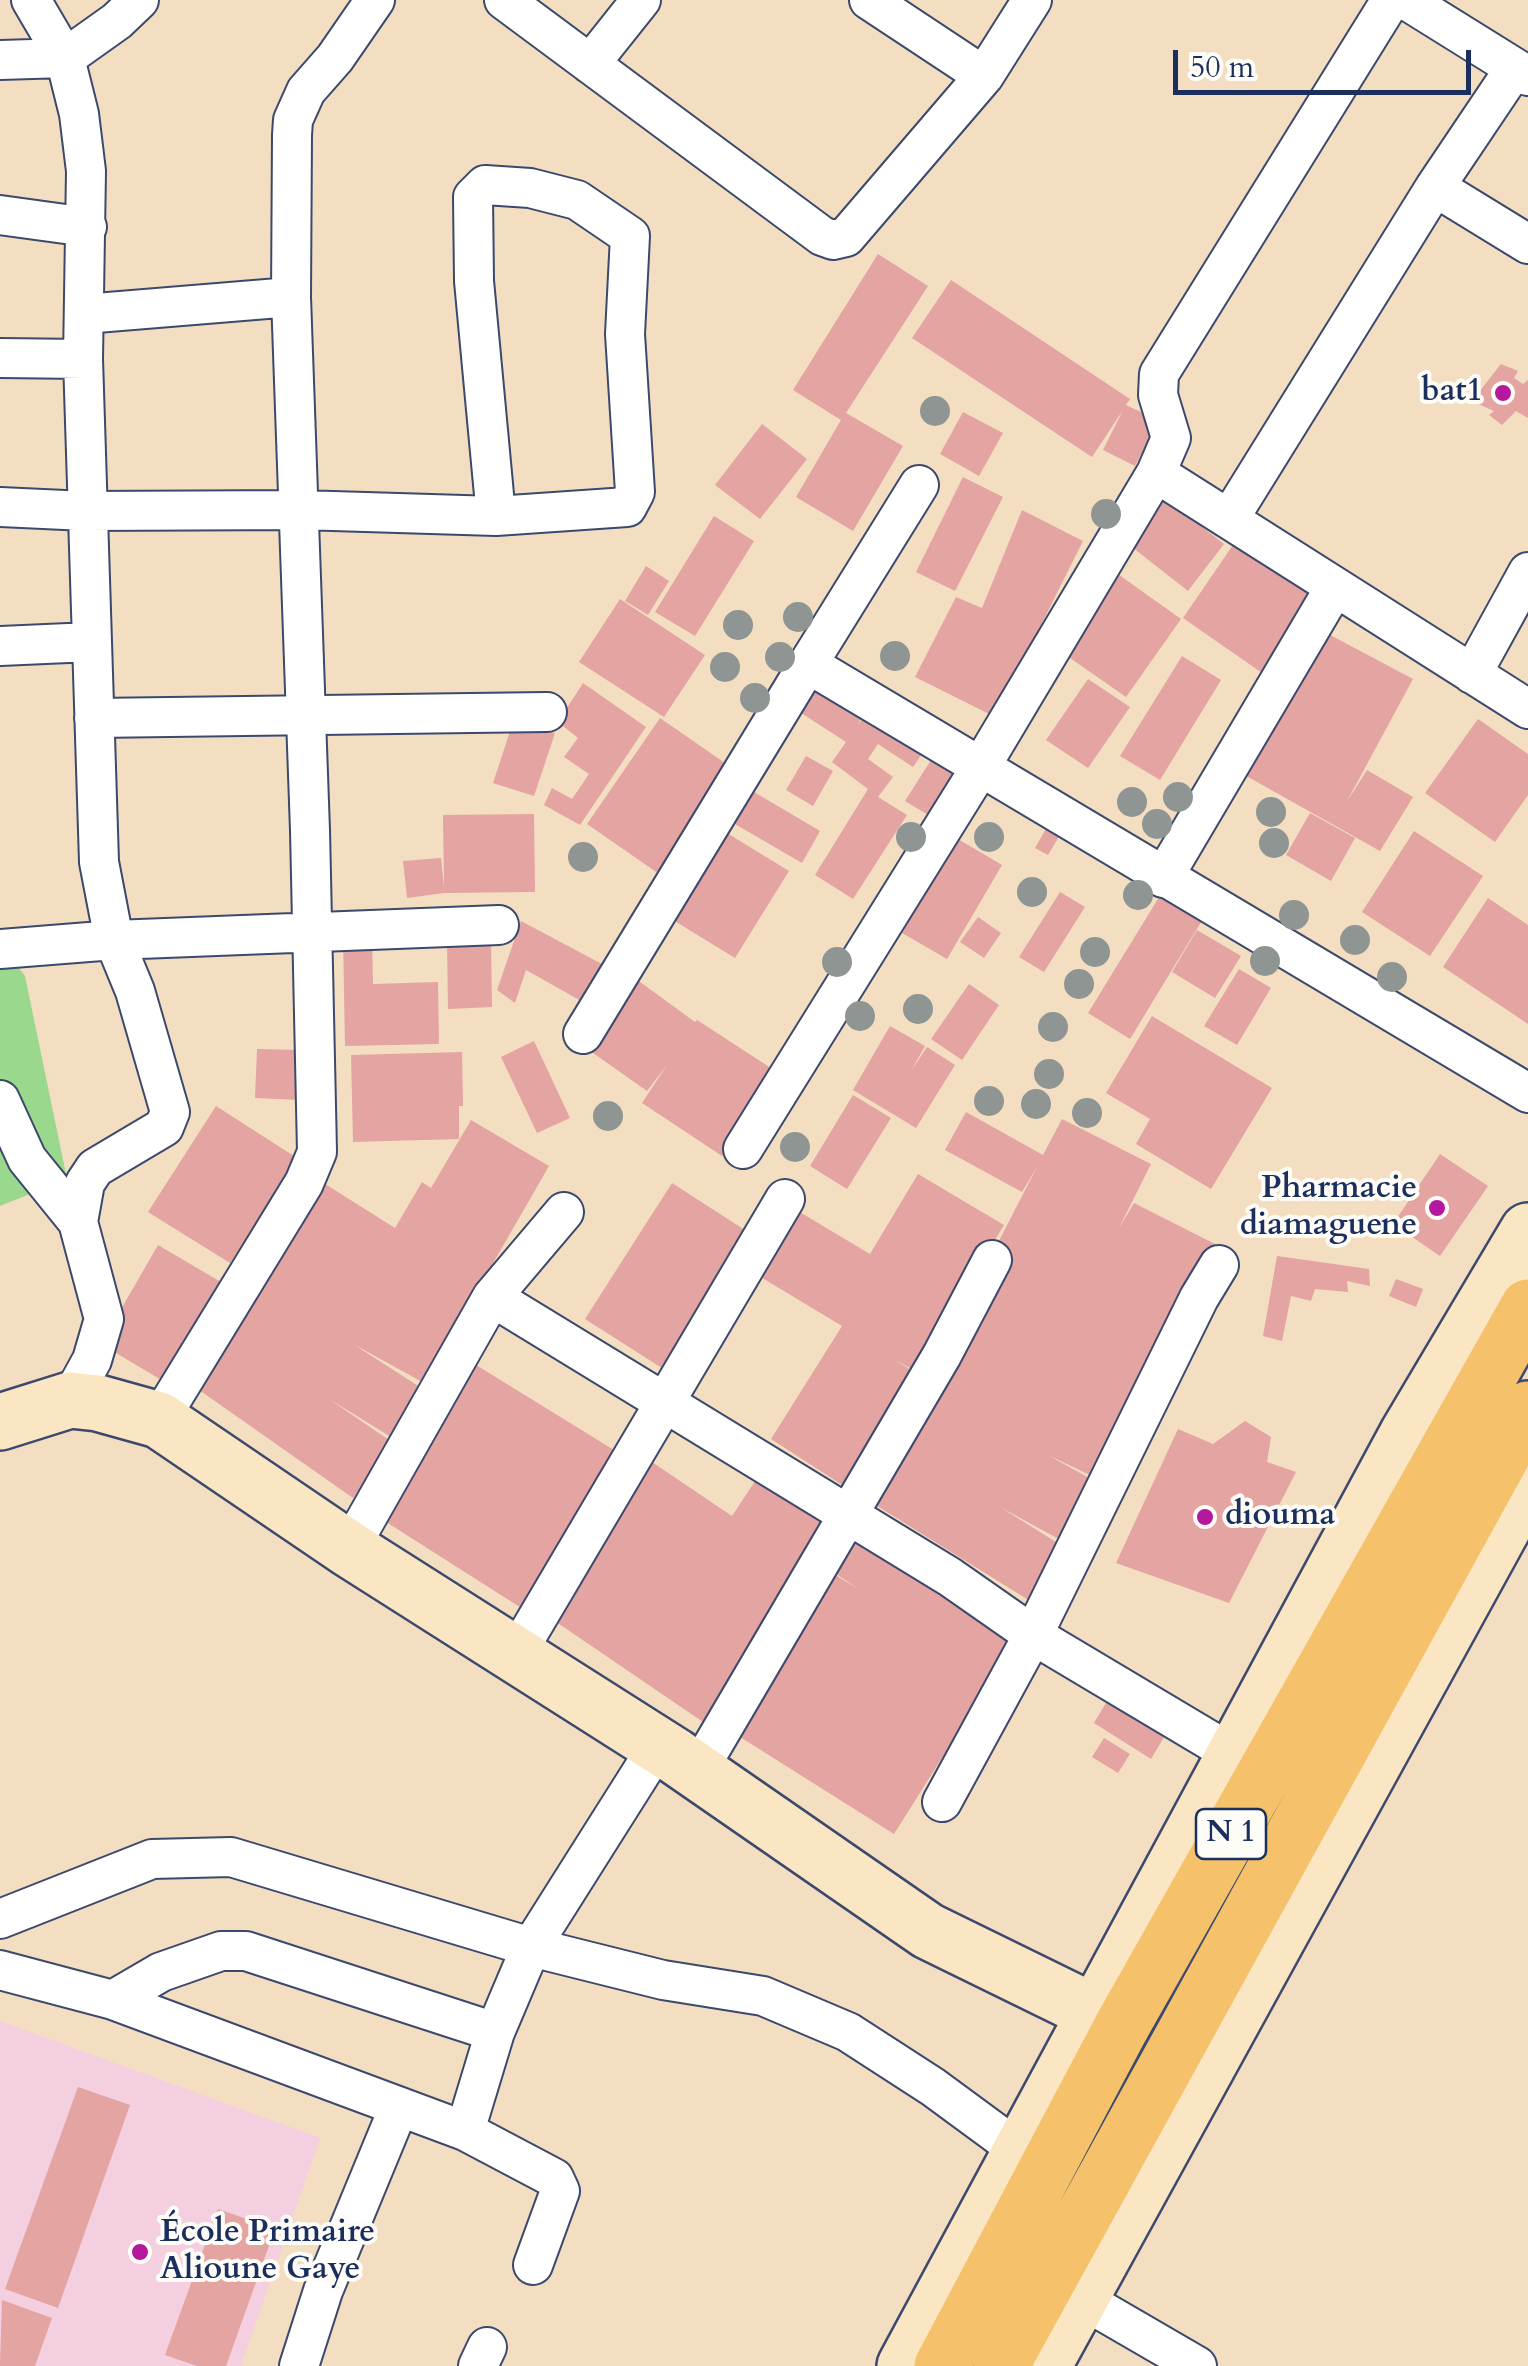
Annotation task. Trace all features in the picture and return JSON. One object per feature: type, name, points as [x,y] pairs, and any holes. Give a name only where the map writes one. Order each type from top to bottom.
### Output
[{"type":"highway","name":"N 1","points":[[942,2366],[1108,2018],[1249,1764],[1528,1306]]},
{"type":"highway","name":"N 1","points":[[1001,2366],[1064,2289],[1524,1443]]},
{"type":"street","points":[[31,0],[65,58],[79,114],[86,171],[82,359],[99,862],[114,940],[135,991],[170,1112],[164,1128],[95,1168],[84,1183],[78,1222]]},
{"type":"street","points":[[0,60],[65,58],[139,0]]},
{"type":"street","points":[[159,1420],[304,1183],[317,1152],[291,297],[293,120],[306,91],[335,58],[375,0]]},
{"type":"street","points":[[504,0],[822,236],[833,240],[846,237],[984,76],[1032,0]]},
{"type":"street","points":[[590,64],[640,0]]},
{"type":"street","points":[[869,0],[984,76]]},
{"type":"street","points":[[743,1149],[980,768],[1156,473],[1171,438],[1158,396],[1159,374],[1392,0]]},
{"type":"street","points":[[1228,518],[1435,188],[1522,72],[1406,0]]},
{"type":"street","points":[[0,506],[86,511],[300,510],[496,516],[627,507],[634,492],[624,334],[632,244],[626,231],[576,200],[530,188],[485,185],[472,197],[474,281],[496,516]]},
{"type":"street","points":[[1435,188],[1528,244]]},
{"type":"street","points":[[0,216],[87,227]]},
{"type":"street","points":[[84,314],[291,297]]},
{"type":"street","points":[[0,358],[82,359]]},
{"type":"street","points":[[1156,473],[1528,709]]},
{"type":"street","points":[[583,1034],[919,485]]},
{"type":"street","points":[[1472,674],[1528,572]]},
{"type":"street","points":[[1164,878],[1335,587]]},
{"type":"street","points":[[0,646],[90,642]]},
{"type":"street","points":[[808,664],[1528,1093]]},
{"type":"street","points":[[94,718],[546,712]]},
{"type":"street","points":[[0,949],[114,940],[499,925]]},
{"type":"street","points":[[0,1100],[27,1158],[78,1222],[104,1319],[92,1360],[70,1400]]},
{"type":"street","points":[[516,1654],[784,1200]]},
{"type":"street","points":[[349,1549],[492,1296],[564,1212]]},
{"type":"street","points":[[492,1296],[950,1577],[1033,1635],[1249,1764],[1408,1433],[1528,1231]]},
{"type":"street","points":[[465,2130],[495,2032],[530,1947],[677,1759],[848,1516],[992,1260]]},
{"type":"street","points":[[942,1802],[1033,1635],[1198,1298],[1219,1266]]},
{"type":"street","points":[[0,1422],[70,1400],[98,1403],[159,1420],[349,1549],[677,1759],[928,1931],[1108,2018],[1020,2151],[904,2366]]},
{"type":"street","points":[[0,1919],[152,1859],[232,1857],[530,1947],[663,1980],[763,1996],[801,2010],[848,2032],[933,2087],[1020,2151]]},
{"type":"street","points":[[113,2000],[161,1972],[221,1951],[246,1951],[495,2032]]},
{"type":"street","points":[[0,1970],[113,2000],[465,2130],[559,2184],[560,2192],[533,2265]]},
{"type":"street","points":[[299,2366],[324,2291],[399,2107]]},
{"type":"street","points":[[1043,2366],[1064,2289],[1197,2366]]},
{"type":"shaded area","name":"École Primaire Alioune Gaye","points":[[0,2021],[320,2138],[241,2366],[0,2366]]},
{"type":"green space","points":[[0,944],[25,976],[67,1179],[0,1206]]},
{"type":"building","points":[[878,254],[928,286],[846,413],[903,446],[853,531],[796,497],[841,420],[793,390]]},
{"type":"building","points":[[951,280],[1130,399],[1126,405],[1158,420],[1135,466],[1103,450],[1123,410],[1092,457],[912,338]]},
{"type":"building","name":"bat1","points":[[1501,364],[1518,371],[1514,378],[1523,384],[1528,380],[1528,418],[1516,411],[1502,425],[1489,415],[1494,411],[1472,401]]},
{"type":"building","points":[[963,412],[1003,433],[979,476],[940,454]]},
{"type":"building","points":[[762,424],[807,459],[760,519],[715,485]]},
{"type":"building","points":[[963,477],[1003,497],[955,591],[916,572]]},
{"type":"building","points":[[1159,494],[1224,544],[1188,591],[1123,540]]},
{"type":"building","points":[[1022,510],[1083,541],[995,717],[915,677],[956,597],[982,608]]},
{"type":"building","points":[[714,516],[754,541],[695,636],[655,612]]},
{"type":"building","points":[[1235,542],[1318,599],[1265,675],[1183,618]]},
{"type":"building","points":[[646,566],[669,581],[648,615],[625,601]]},
{"type":"building","points":[[1115,572],[1181,619],[1126,697],[1060,651]]},
{"type":"building","points":[[620,599],[705,655],[664,717],[579,662]]},
{"type":"building","points":[[1319,629],[1413,679],[1346,803],[1367,770],[1413,797],[1380,851],[1241,773]]},
{"type":"building","points":[[1182,656],[1221,680],[1160,780],[1120,756]]},
{"type":"building","points":[[1088,679],[1130,707],[1088,768],[1046,740]]},
{"type":"building","points":[[583,683],[646,727],[580,825],[544,805],[552,788],[572,799],[589,774],[564,757],[578,738],[558,722]]},
{"type":"building","points":[[815,685],[863,715],[857,726],[869,710],[928,745],[913,767],[878,744],[868,759],[893,777],[878,797],[907,815],[853,899],[815,875],[868,789],[832,762],[846,742],[798,711]]},
{"type":"building","points":[[660,718],[735,770],[662,876],[587,824]]},
{"type":"building","points":[[514,719],[555,733],[534,796],[493,783]]},
{"type":"building","points":[[1478,719],[1528,754],[1528,795],[1495,842],[1425,793]]},
{"type":"building","points":[[938,749],[965,767],[933,818],[905,801]]},
{"type":"building","points":[[806,756],[833,771],[813,806],[786,790]]},
{"type":"building","points":[[754,792],[820,831],[802,863],[735,824]]},
{"type":"building","points":[[1310,813],[1355,838],[1331,881],[1286,855]]},
{"type":"building","points":[[534,814],[535,892],[444,893],[407,898],[403,861],[441,858],[444,887],[443,815]]},
{"type":"building","points":[[1051,820],[1064,828],[1048,855],[1035,848]]},
{"type":"building","points":[[1414,831],[1483,876],[1430,956],[1362,912]]},
{"type":"building","points":[[727,833],[789,871],[735,958],[673,920]]},
{"type":"building","points":[[958,839],[1002,865],[947,959],[902,933]]},
{"type":"building","points":[[1164,889],[1206,914],[1130,1039],[1088,1013]]},
{"type":"building","points":[[1060,892],[1085,907],[1044,972],[1019,957]]},
{"type":"building","points":[[1488,898],[1528,925],[1528,1024],[1443,967]]},
{"type":"building","points":[[978,917],[1001,933],[984,958],[960,942]]},
{"type":"building","points":[[521,921],[615,971],[590,1006],[526,970],[515,1003],[497,990]]},
{"type":"building","points":[[1197,930],[1241,956],[1215,998],[1172,972]]},
{"type":"building","points":[[372,934],[373,984],[438,982],[439,1044],[345,1046],[343,936]]},
{"type":"building","points":[[491,938],[492,1007],[448,1009],[447,939]]},
{"type":"building","points":[[1239,969],[1271,988],[1237,1045],[1204,1026]]},
{"type":"building","points":[[636,979],[695,1022],[777,1072],[722,1156],[642,1103],[667,1065],[647,1091],[586,1048]]},
{"type":"building","points":[[969,984],[999,1005],[962,1060],[931,1039]]},
{"type":"building","points":[[1152,1016],[1272,1088],[1211,1189],[1136,1144],[1150,1119],[1106,1093]]},
{"type":"building","points":[[890,1026],[925,1046],[911,1071],[927,1047],[955,1065],[916,1128],[853,1090]]},
{"type":"building","points":[[534,1041],[570,1118],[537,1133],[501,1057]]},
{"type":"building","points":[[257,1049],[301,1050],[299,1100],[255,1098]]},
{"type":"building","points":[[462,1052],[459,1139],[353,1142],[351,1055]]},
{"type":"building","points":[[853,1095],[891,1118],[847,1189],[810,1166]]},
{"type":"building","points":[[216,1106],[297,1158],[230,1263],[148,1212]]},
{"type":"building","points":[[966,1112],[1043,1155],[1062,1119],[1151,1164],[1119,1228],[1134,1203],[1217,1245],[1098,1479],[1048,1455],[1098,1483],[1066,1543],[1000,1507],[1064,1547],[1030,1601],[866,1499],[1037,1167],[1022,1192],[945,1150]]},
{"type":"building","points":[[471,1120],[549,1166],[424,1383],[353,1344],[423,1389],[391,1437],[329,1399],[392,1442],[353,1498],[192,1385],[322,1182],[395,1228],[422,1182],[431,1188]]},
{"type":"building","points":[[1440,1154],[1488,1186],[1440,1256],[1393,1224]]},
{"type":"building","points":[[918,1174],[1004,1225],[915,1371],[892,1358],[922,1377],[850,1490],[771,1439],[842,1326],[754,1273],[793,1208],[870,1254]]},
{"type":"building","points":[[672,1183],[751,1234],[665,1370],[585,1319]]},
{"type":"building","points":[[158,1245],[226,1285],[168,1384],[101,1344]]},
{"type":"building","points":[[1277,1256],[1369,1269],[1370,1286],[1347,1281],[1348,1292],[1315,1289],[1311,1301],[1291,1296],[1282,1341],[1263,1336]]},
{"type":"building","points":[[1396,1279],[1423,1289],[1416,1307],[1389,1296]]},
{"type":"building","points":[[468,1360],[622,1455],[526,1611],[372,1513]]},
{"type":"building","name":"diouma","points":[[1245,1421],[1271,1437],[1267,1462],[1296,1472],[1229,1603],[1116,1563],[1178,1429],[1213,1444]]},
{"type":"building","points":[[646,1458],[732,1516],[763,1469],[841,1522],[706,1724],[543,1613]]},
{"type":"building","points":[[857,1525],[1022,1631],[894,1834],[729,1730],[829,1571],[860,1590],[829,1569]]},
{"type":"building","points":[[1113,1691],[1170,1727],[1151,1759],[1094,1723]]},
{"type":"building","points":[[1104,1738],[1130,1754],[1118,1773],[1092,1757]]},
{"type":"building","points":[[78,2087],[130,2105],[58,2308],[5,2289]]},
{"type":"building","points":[[218,2209],[275,2229],[226,2366],[197,2366],[165,2355]]},
{"type":"building","points":[[2,2300],[52,2318],[35,2366],[0,2366]]},
{"type":"place","name":"bat1","points":[[1503,393]]},
{"type":"place","name":"Pharmacie diamaguene","points":[[1437,1208]]},
{"type":"place","name":"diouma","points":[[1205,1517]]},
{"type":"place","name":"École Primaire Alioune Gaye","points":[[140,2252]]}]
